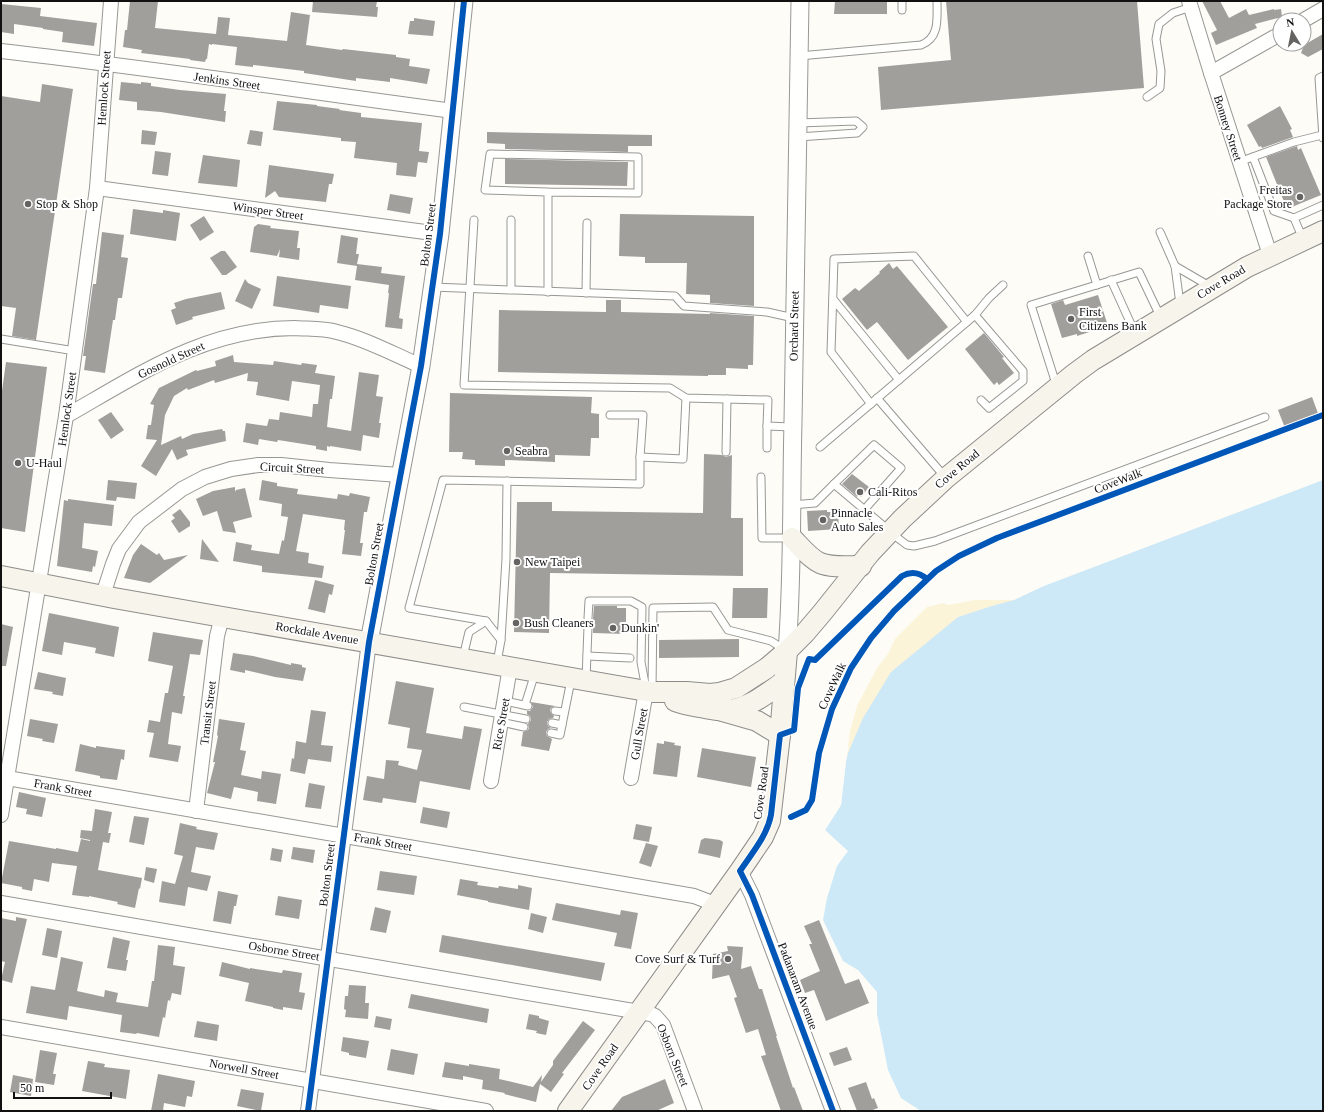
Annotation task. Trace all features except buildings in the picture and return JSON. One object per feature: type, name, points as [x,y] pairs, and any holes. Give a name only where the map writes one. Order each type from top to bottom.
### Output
[{"type":"main road","name":"Cove Road","points":[[568,1111],[758,846],[768,826],[771,815],[780,735],[787,651],[819,617],[890,531],[918,503],[946,478],[1057,387],[1093,360],[1247,266],[1323,231]]},
{"type":"main road","points":[[792,538],[813,559],[819,562],[831,566],[861,566]]},
{"type":"main road","name":"Rockdale Avenue","points":[[1,576],[222,617],[651,692],[687,692],[710,694],[728,691],[736,688],[759,674],[787,651]]},
{"type":"main road","name":"Rockdale Avenue","points":[[651,692],[685,705],[728,710],[747,704],[765,695],[784,681]]},
{"type":"main road","points":[[718,710],[756,721],[780,735]]},
{"type":"street","name":"Hemlock Street","points":[[1,815],[4,778],[39,583],[75,351],[96,188],[111,1]]},
{"type":"street","name":"Bolton Street","points":[[308,1111],[369,642],[421,366],[440,234],[464,1]]},
{"type":"street","name":"Orchard Street","points":[[787,651],[792,538],[792,427],[800,1]]},
{"type":"street","name":"Bonney Street","points":[[1190,4],[1239,162],[1270,255]]},
{"type":"street","points":[[1312,15],[1323,9]]},
{"type":"street","points":[[1211,73],[1272,39]]},
{"type":"street","name":"Jenkins Street","points":[[1,51],[106,63],[187,76],[453,111]]},
{"type":"street","name":"Winsper Street","points":[[96,188],[440,234]]},
{"type":"street","name":"Gosnold Street","points":[[66,416],[186,350],[235,335],[260,331],[285,328],[311,328],[336,331],[365,340],[421,366]]},
{"type":"street","name":"Circuit Street","points":[[103,595],[119,549],[138,522],[182,489],[205,477],[231,469],[258,465],[281,465],[400,475]]},
{"type":"street","name":"Transit Street","points":[[196,811],[217,636],[222,617]]},
{"type":"street","name":"Rice Street","points":[[491,781],[503,712],[504,666]]},
{"type":"street","name":"Gull Street","points":[[631,778],[651,692]]},
{"type":"street","name":"Frank Street","points":[[4,778],[694,896],[716,904]]},
{"type":"street","name":"Padanaram Avenue","points":[[740,871],[752,895],[833,1111]]},
{"type":"street","name":"Osborne Street","points":[[1,903],[639,1011]]},
{"type":"street","name":"Osborn Street","points":[[639,1011],[655,1016],[663,1025],[695,1111]]},
{"type":"street","name":"Norwell Street","points":[[1,1027],[486,1111]]},
{"type":"lane","points":[[902,1],[902,10]]},
{"type":"lane","points":[[799,56],[921,45],[932,38],[936,25],[937,1]]},
{"type":"lane","points":[[1148,97],[1160,88],[1161,71],[1156,39],[1159,24],[1190,4]]},
{"type":"lane","points":[[1239,162],[1294,142],[1322,136],[1319,78],[1323,76]]},
{"type":"lane","points":[[856,121],[863,126],[857,134],[798,130],[856,121]]},
{"type":"lane","points":[[490,154],[638,157],[638,193],[548,192],[485,190],[490,154]]},
{"type":"lane","points":[[1253,157],[1274,211],[1294,218],[1323,205]]},
{"type":"lane","points":[[548,192],[548,292]]},
{"type":"lane","points":[[1294,218],[1304,240]]},
{"type":"lane","points":[[474,220],[464,385],[670,388],[686,398],[768,400],[767,448]]},
{"type":"lane","points":[[511,220],[511,290]]},
{"type":"lane","points":[[586,293],[587,223]]},
{"type":"lane","points":[[1160,232],[1175,266],[1180,307]]},
{"type":"lane","points":[[871,404],[831,352],[834,259],[914,256],[967,322]]},
{"type":"lane","points":[[1088,256],[1097,285]]},
{"type":"lane","points":[[1175,266],[1212,287]]},
{"type":"lane","points":[[1057,387],[1031,306],[1139,272],[1162,318]]},
{"type":"lane","points":[[1111,280],[1136,334]]},
{"type":"lane","points":[[820,447],[975,315],[989,298],[1003,285]]},
{"type":"lane","points":[[432,287],[675,296],[684,306],[767,312],[794,318]]},
{"type":"lane","points":[[833,299],[899,380]]},
{"type":"lane","points":[[975,315],[1023,371],[1023,381],[989,408],[981,400]]},
{"type":"lane","points":[[1,339],[75,351]]},
{"type":"lane","points":[[640,457],[683,458],[686,398]]},
{"type":"lane","points":[[877,398],[946,478]]},
{"type":"lane","points":[[726,452],[727,399]]},
{"type":"lane","points":[[501,640],[486,621],[409,608],[443,480],[640,484],[643,415],[610,415]]},
{"type":"lane","points":[[834,484],[907,545],[921,545],[1265,417]]},
{"type":"lane","points":[[767,426],[792,427]]},
{"type":"lane","points":[[792,505],[815,503],[874,445],[901,468],[864,510]]},
{"type":"lane","points":[[761,478],[762,538],[792,538]]},
{"type":"lane","points":[[504,666],[501,640],[506,559],[507,481]]},
{"type":"lane","points":[[588,618],[590,601],[631,601],[642,607],[641,662],[651,692]]},
{"type":"lane","points":[[651,692],[653,608],[713,607],[728,630],[771,641],[787,651]]},
{"type":"lane","points":[[463,658],[469,632],[486,621]]},
{"type":"lane","points":[[551,733],[560,735],[564,712],[579,679],[587,656],[588,627]]},
{"type":"lane","points":[[587,656],[630,658]]},
{"type":"lane","points":[[503,712],[527,705],[536,672]]},
{"type":"lane","points":[[464,707],[503,712],[526,719]]},
{"type":"lane","points":[[555,711],[564,712]]},
{"type":"lane","points":[[503,712],[524,727]]},
{"type":"lane","points":[[552,723],[562,725]]},
{"type":"sand","points":[[975,600],[1014,600],[846,761],[850,731],[857,706],[877,668],[888,654],[895,639],[927,607],[943,603],[948,605]]},
{"type":"water","points":[[1323,480],[1323,1111],[921,1111],[901,1098],[888,1070],[877,1014],[877,992],[858,970],[843,961],[823,920],[827,898],[837,866],[836,849],[825,830],[841,805],[848,753],[863,718],[891,672],[958,617],[1014,600],[1044,586]]},
{"type":"pier","points":[[849,744],[841,805],[825,830],[848,851],[834,868],[834,849],[823,830],[839,804],[844,761]]},
{"type":"cycle path","points":[[308,1111],[369,642],[421,366],[440,234],[464,1]]},
{"type":"cycle path","name":"CoveWalk","points":[[791,817],[806,810],[812,800],[819,753],[832,709],[851,668],[871,638],[894,611],[936,571],[959,556],[997,538],[1323,415]]},
{"type":"cycle path","points":[[833,1111],[752,895],[740,871],[758,844],[769,823],[780,735],[794,730],[798,688],[809,659],[815,660],[902,576],[909,573],[915,573],[927,579]]},
{"type":"place","name":"Freitas Package Store","points":[[1300,197]]},
{"type":"place","name":"Stop & Shop","points":[[28,204]]},
{"type":"place","name":"First Citizens Bank","points":[[1071,319]]},
{"type":"place","name":"Seabra","points":[[507,451]]},
{"type":"place","name":"U-Haul","points":[[18,463]]},
{"type":"place","name":"Cali-Ritos","points":[[860,492]]},
{"type":"place","name":"Pinnacle Auto Sales","points":[[823,520]]},
{"type":"place","name":"New Taipei","points":[[517,562]]},
{"type":"place","name":"Bush Cleaners","points":[[516,623]]},
{"type":"place","name":"Dunkin'","points":[[613,628]]},
{"type":"place","name":"Cove Surf & Turf","points":[[728,959]]}]
